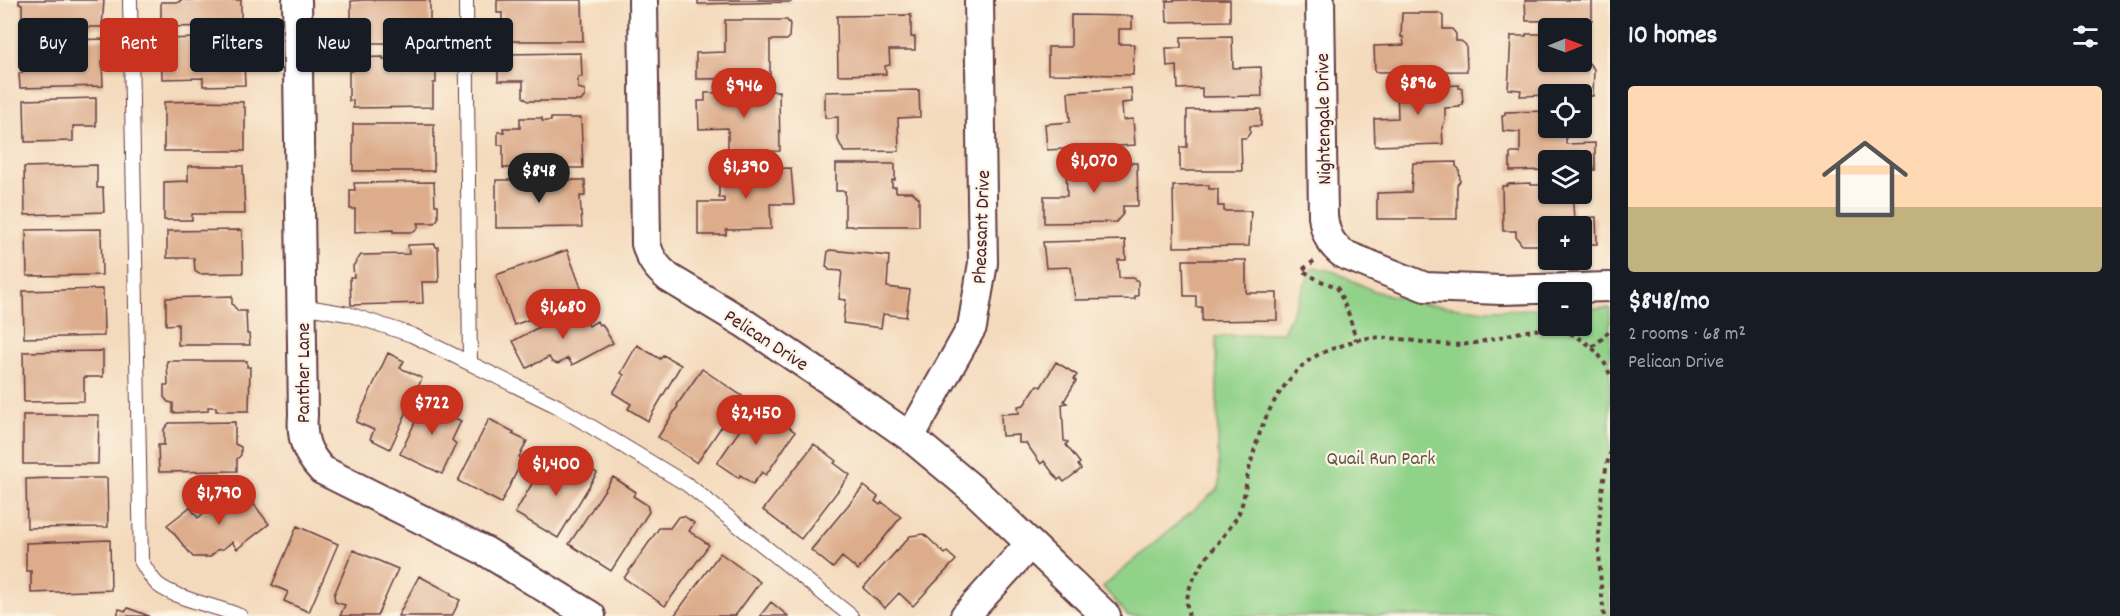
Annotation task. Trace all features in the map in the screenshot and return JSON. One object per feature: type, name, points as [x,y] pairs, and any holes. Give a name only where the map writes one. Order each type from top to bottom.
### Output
[{"type":"street","name":"Panther Lane","points":[[297,0],[301,431],[304,445],[311,459],[322,470],[475,546],[591,616]]},
{"type":"street","name":"Pelican Drive","points":[[643,0],[646,244],[650,258],[658,269],[836,384],[910,437],[976,492],[1106,616]]},
{"type":"street","name":"Pheasant Drive","points":[[910,437],[972,327],[983,263],[980,0]]},
{"type":"street","name":"Nightengale Drive","points":[[1320,0],[1323,216],[1331,243]]},
{"type":"street","points":[[1331,243],[1343,254],[1425,287],[1501,291],[1610,287]]},
{"type":"street","points":[[965,616],[1030,544]]},
{"type":"lane","points":[[130,0],[141,561],[153,580],[171,592],[240,616]]},
{"type":"lane","points":[[466,0],[471,363]]},
{"type":"lane","points":[[301,306],[348,314],[412,335],[557,406],[688,485],[851,616]]},
{"type":"path","points":[[1331,243],[1302,270],[1318,280],[1337,287],[1349,315],[1356,340]]},
{"type":"path","points":[[1189,616],[1188,589],[1238,515],[1258,432],[1275,400],[1296,372],[1318,353],[1356,340],[1379,338],[1420,343],[1466,344],[1499,339],[1541,328],[1564,331],[1592,346],[1608,368],[1610,375]]},
{"type":"path","points":[[1592,346],[1597,344],[1610,330]]},
{"type":"path","points":[[1604,616],[1598,563],[1605,470],[1610,453]]},
{"type":"green space","name":"Quail Run Park","points":[[1313,267],[1335,272],[1374,291],[1424,304],[1480,310],[1538,309],[1538,336],[1592,336],[1592,308],[1610,308],[1610,616],[1128,616],[1103,587],[1219,488],[1216,337],[1283,332]]},
{"type":"building","points":[[19,0],[104,0],[100,27],[88,27],[88,18],[22,18],[22,4],[19,4]]},
{"type":"building","points":[[180,0],[241,0],[241,18],[190,18],[190,27],[178,27],[178,18],[161,18],[161,2],[180,2]]},
{"type":"building","points":[[430,0],[430,18],[383,18],[383,43],[371,43],[371,18],[351,18],[351,1]]},
{"type":"building","points":[[497,0],[582,0],[583,41],[513,41],[513,18],[502,18],[502,13],[497,13]]},
{"type":"building","points":[[698,0],[791,0],[791,2],[698,4]]},
{"type":"building","points":[[1230,0],[1230,21],[1167,22],[1166,1]]},
{"type":"building","points":[[1525,0],[1592,0],[1592,18],[1538,18],[1538,21],[1526,21]]},
{"type":"building","points":[[1402,13],[1439,13],[1443,16],[1443,29],[1452,29],[1456,34],[1456,41],[1461,41],[1466,45],[1467,71],[1375,72],[1374,46],[1404,45],[1403,37],[1401,37]]},
{"type":"building","points":[[911,15],[911,37],[915,37],[915,50],[889,50],[890,65],[885,66],[886,74],[838,75],[837,16]]},
{"type":"building","points":[[1071,15],[1132,16],[1132,29],[1119,29],[1119,44],[1134,44],[1133,75],[1048,74],[1048,47],[1071,47]]},
{"type":"building","points":[[725,20],[787,20],[790,22],[787,40],[770,40],[770,78],[696,79],[696,53],[725,52]]},
{"type":"building","points":[[1526,34],[1538,34],[1538,72],[1592,72],[1592,67],[1594,69],[1593,96],[1592,84],[1538,84],[1538,95],[1520,96],[1521,90],[1508,89],[1511,36],[1526,36]]},
{"type":"building","points":[[1232,36],[1233,68],[1261,67],[1262,96],[1202,97],[1202,88],[1178,89],[1177,66],[1167,67],[1166,48],[1181,48],[1181,37]]},
{"type":"building","points":[[190,38],[190,72],[244,72],[245,85],[203,86],[203,78],[162,79],[162,72],[178,72],[178,39]]},
{"type":"building","points":[[88,39],[100,39],[100,72],[102,72],[103,86],[20,88],[19,73],[22,72],[88,72]]},
{"type":"building","points":[[581,53],[582,77],[578,77],[578,88],[585,90],[585,96],[581,101],[528,101],[523,97],[523,81],[498,81],[498,72],[513,72],[513,54]]},
{"type":"building","points":[[371,57],[383,57],[383,72],[436,72],[436,83],[433,83],[433,107],[353,108],[353,100],[349,101],[349,72],[371,72]]},
{"type":"building","points":[[1459,85],[1459,88],[1462,88],[1463,105],[1445,108],[1442,128],[1443,144],[1375,146],[1374,119],[1398,118],[1397,88]]},
{"type":"building","points":[[1131,88],[1132,102],[1122,103],[1123,120],[1133,119],[1135,145],[1047,150],[1045,124],[1070,122],[1068,92]]},
{"type":"building","points":[[919,90],[920,117],[898,118],[899,151],[844,152],[838,140],[838,117],[825,118],[825,92]]},
{"type":"building","points":[[779,91],[780,151],[728,152],[728,128],[699,129],[698,101],[705,101],[705,93]]},
{"type":"building","points":[[96,98],[96,126],[73,126],[73,141],[25,142],[24,100]]},
{"type":"building","points":[[164,102],[243,102],[245,151],[164,151]]},
{"type":"building","points":[[1261,109],[1261,126],[1250,126],[1250,133],[1246,138],[1241,138],[1242,171],[1180,171],[1180,147],[1187,147],[1187,110]]},
{"type":"building","points":[[1538,111],[1538,138],[1566,138],[1566,144],[1595,143],[1595,170],[1592,170],[1592,150],[1538,150],[1538,170],[1510,171],[1510,153],[1520,153],[1520,132],[1503,131],[1502,115],[1505,115],[1505,112]]},
{"type":"building","points":[[520,118],[542,118],[542,121],[551,121],[551,118],[581,118],[583,168],[503,168],[503,145],[498,145],[498,132],[504,132],[503,128],[520,128]]},
{"type":"building","points":[[353,124],[434,124],[434,171],[353,171]]},
{"type":"building","points":[[1456,162],[1460,181],[1457,185],[1457,219],[1377,219],[1377,193],[1411,192],[1413,163]]},
{"type":"building","points":[[1066,163],[1137,163],[1138,206],[1123,206],[1123,214],[1116,222],[1044,223],[1044,196],[1067,196]]},
{"type":"building","points":[[836,164],[895,164],[895,180],[892,180],[892,187],[896,187],[896,192],[912,192],[919,198],[919,226],[845,226],[845,191],[836,191]]},
{"type":"building","points":[[97,165],[97,188],[103,188],[104,212],[25,215],[24,167]]},
{"type":"building","points":[[188,166],[243,166],[245,214],[192,214],[192,220],[164,220],[164,182],[188,181]]},
{"type":"building","points":[[791,168],[794,204],[770,204],[771,229],[726,230],[726,235],[698,235],[698,202],[724,202],[724,198],[719,198],[719,170]]},
{"type":"building","points":[[496,180],[585,180],[585,196],[580,196],[582,227],[496,228]]},
{"type":"building","points":[[434,182],[438,219],[434,223],[418,223],[418,228],[414,232],[393,232],[393,230],[355,232],[355,209],[350,209],[350,190],[355,190],[354,183]]},
{"type":"building","points":[[1507,184],[1538,185],[1538,204],[1573,204],[1574,216],[1538,216],[1538,245],[1522,245],[1516,237],[1516,231],[1503,231],[1502,186],[1507,186]]},
{"type":"building","points":[[1209,185],[1209,189],[1218,189],[1218,206],[1224,206],[1224,211],[1251,211],[1249,246],[1174,247],[1173,186]]},
{"type":"building","points":[[1592,217],[1596,217],[1597,244],[1592,244]]},
{"type":"building","points":[[101,229],[102,275],[27,276],[26,230]]},
{"type":"building","points":[[242,230],[243,273],[199,274],[195,271],[194,258],[167,258],[167,231]]},
{"type":"building","points":[[1125,240],[1126,260],[1118,260],[1119,278],[1138,280],[1138,296],[1135,296],[1135,299],[1075,300],[1071,267],[1046,268],[1043,242]]},
{"type":"building","points":[[435,244],[438,247],[439,282],[422,282],[423,303],[351,305],[350,277],[354,277],[353,266],[361,255],[409,254],[408,245]]},
{"type":"building","points":[[567,250],[583,293],[533,311],[536,317],[514,325],[496,275]]},
{"type":"building","points":[[830,250],[889,256],[887,287],[910,290],[906,317],[883,314],[881,328],[843,323],[846,300],[839,299],[842,271],[829,270],[826,267]]},
{"type":"building","points":[[1183,260],[1246,260],[1246,293],[1277,293],[1277,320],[1202,321],[1202,307],[1196,307],[1196,296],[1184,296]]},
{"type":"building","points":[[103,289],[104,336],[24,338],[23,291]]},
{"type":"building","points":[[232,296],[232,304],[238,311],[246,311],[250,345],[178,345],[178,324],[166,325],[166,298]]},
{"type":"building","points":[[578,306],[589,326],[597,321],[599,325],[602,324],[613,343],[572,365],[568,358],[558,364],[552,362],[549,357],[527,368],[513,341]]},
{"type":"building","points":[[637,345],[660,359],[663,355],[681,365],[648,421],[628,409],[631,404],[613,393]]},
{"type":"building","points":[[103,351],[103,377],[84,377],[84,401],[24,402],[23,352]]},
{"type":"building","points":[[388,353],[404,361],[400,368],[422,378],[390,449],[370,439],[374,430],[356,422]]},
{"type":"building","points":[[167,361],[247,361],[247,367],[250,367],[249,411],[216,411],[216,407],[208,407],[208,411],[173,413],[173,403],[168,402],[164,397],[164,385],[168,385]]},
{"type":"building","points":[[1056,362],[1077,375],[1064,401],[1067,403],[1062,404],[1064,441],[1068,442],[1066,445],[1080,463],[1078,465],[1081,469],[1064,482],[1061,478],[1058,480],[1044,461],[1041,464],[1026,443],[1019,443],[1019,435],[1002,436],[1001,414],[1019,413],[1018,406],[1024,405],[1037,385],[1041,387]]},
{"type":"building","points":[[702,369],[742,396],[697,463],[658,437]]},
{"type":"building","points":[[428,395],[451,406],[447,414],[461,421],[452,440],[456,444],[442,474],[400,454]]},
{"type":"building","points":[[757,405],[767,412],[765,415],[773,421],[776,417],[795,432],[766,475],[762,472],[753,484],[740,475],[739,478],[717,463]]},
{"type":"building","points":[[23,415],[99,415],[98,464],[23,464]]},
{"type":"building","points":[[489,419],[527,441],[519,457],[523,459],[501,503],[458,481]]},
{"type":"building","points":[[235,422],[235,444],[241,447],[241,455],[237,459],[237,471],[159,472],[158,445],[164,445],[164,429],[169,423]]},
{"type":"building","points":[[814,444],[850,475],[801,539],[763,510]]},
{"type":"building","points":[[573,458],[597,473],[558,538],[515,513],[537,475],[563,470]]},
{"type":"building","points":[[613,477],[636,492],[633,496],[647,505],[649,512],[611,571],[569,544]]},
{"type":"building","points":[[107,478],[108,527],[27,528],[26,479]]},
{"type":"building","points":[[864,486],[878,497],[875,501],[880,505],[882,502],[901,517],[858,570],[842,557],[833,568],[811,550]]},
{"type":"building","points":[[233,490],[250,505],[253,503],[269,524],[237,549],[232,542],[223,549],[217,550],[210,557],[193,557],[167,525],[190,507],[198,518]]},
{"type":"building","points":[[684,516],[694,523],[689,531],[709,545],[665,606],[624,578],[659,528],[670,528],[678,517]]},
{"type":"building","points":[[297,526],[338,544],[309,612],[284,601],[288,592],[272,585]]},
{"type":"building","points":[[924,534],[945,554],[947,552],[956,560],[913,606],[899,593],[885,608],[863,588],[910,536]]},
{"type":"building","points":[[110,540],[111,590],[31,593],[31,571],[26,571],[26,543]]},
{"type":"building","points":[[353,550],[398,569],[377,616],[340,616],[345,605],[335,602],[334,595]]},
{"type":"building","points":[[720,553],[760,582],[735,616],[674,616]]},
{"type":"building","points":[[419,576],[460,600],[452,616],[398,616]]},
{"type":"building","points":[[771,602],[788,616],[760,616]]},
{"type":"building","points":[[128,608],[149,616],[117,616],[119,609],[126,611]]}]
